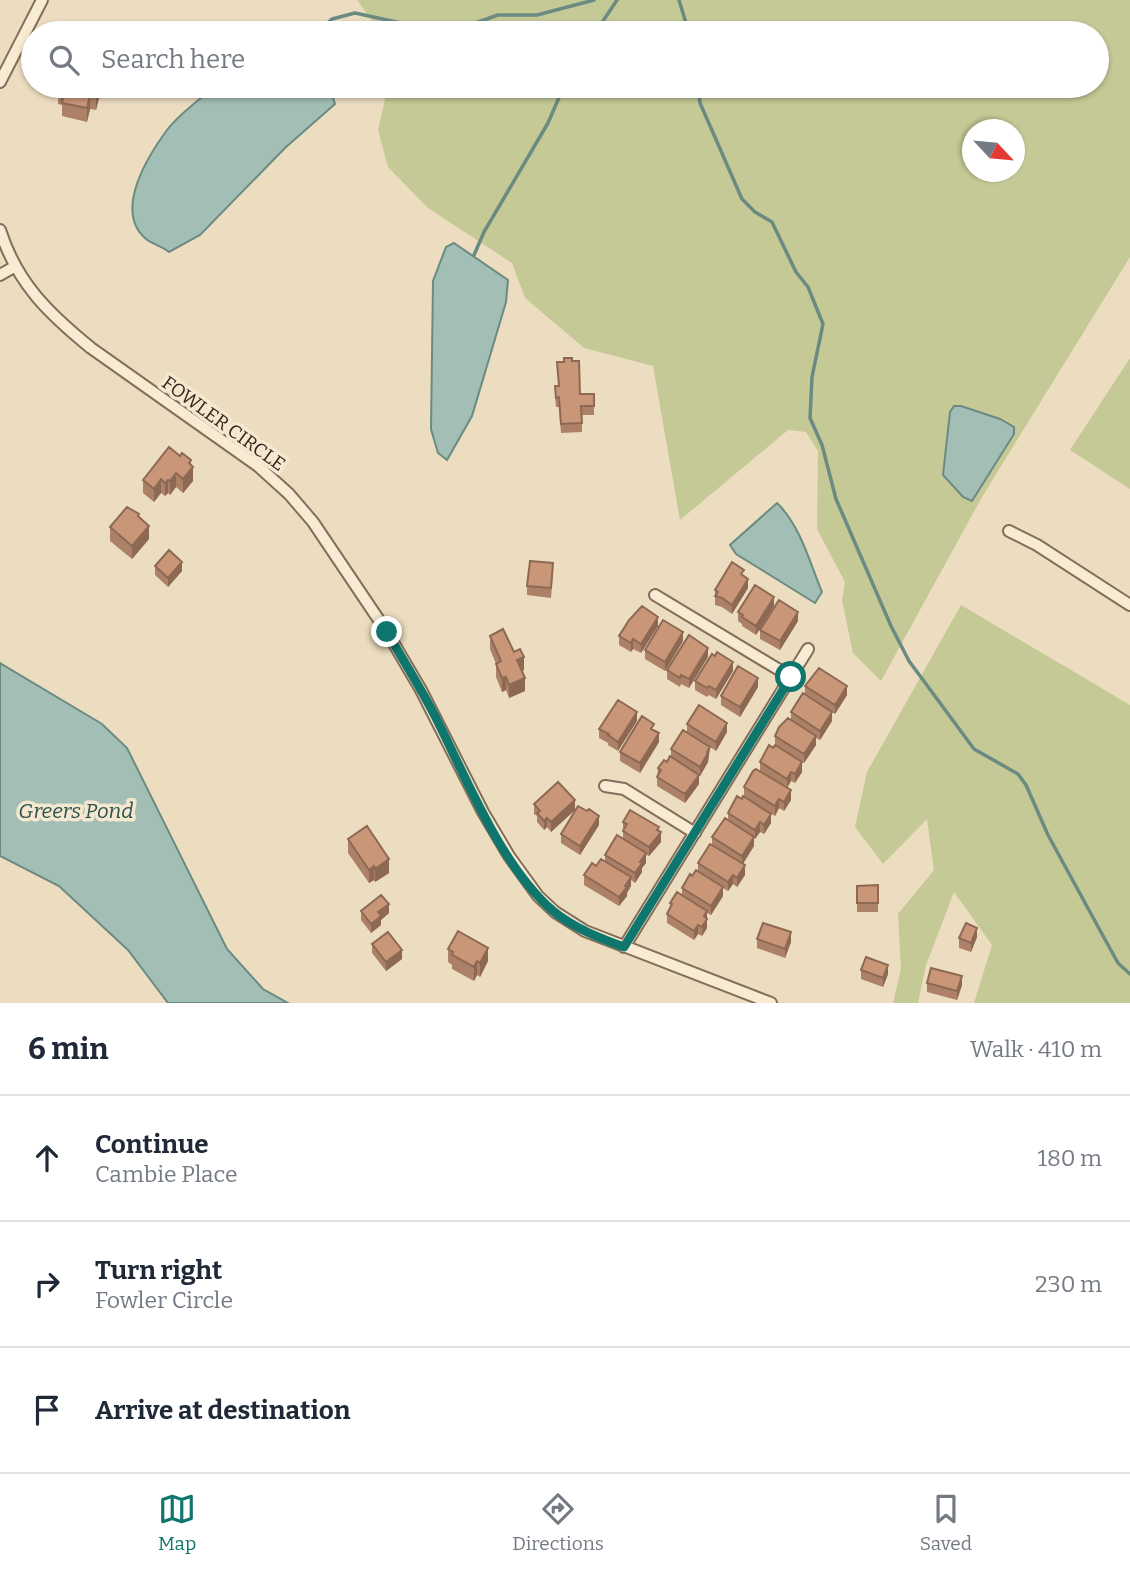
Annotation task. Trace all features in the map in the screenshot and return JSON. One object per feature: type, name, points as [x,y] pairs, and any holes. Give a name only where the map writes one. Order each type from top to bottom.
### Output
[{"type":"street","points":[[31,21],[42,0]]},
{"type":"street","points":[[0,82],[21,41]]},
{"type":"street","name":"FOWLER CIRCLE","points":[[0,230],[14,267],[31,291],[66,328],[90,348],[235,448],[289,494],[313,522],[387,632],[422,690],[483,812],[528,884],[555,912],[594,936],[771,1003]]},
{"type":"street","points":[[0,275],[14,267]]},
{"type":"street","points":[[1009,531],[1037,545],[1130,605]]},
{"type":"street","points":[[655,595],[791,677]]},
{"type":"street","points":[[624,947],[808,649]]},
{"type":"street","points":[[604,786],[624,789],[695,833]]},
{"type":"green space","points":[[357,0],[1130,0],[1130,257],[982,497],[881,681],[853,653],[842,600],[845,582],[817,529],[818,451],[806,432],[788,430],[680,520],[653,366],[584,348],[525,298],[512,263],[428,208],[388,167],[378,130],[385,98],[1109,98],[1109,21],[372,21]]},
{"type":"green space","points":[[1130,358],[1130,489],[1070,450]]},
{"type":"green space","points":[[961,605],[1130,705],[1130,1003],[974,1003],[992,945],[954,892],[926,965],[918,1003],[893,1003],[901,969],[898,914],[934,870],[927,819],[883,864],[855,827],[867,772]]},
{"type":"water","points":[[201,98],[333,98],[335,104],[285,148],[200,235],[169,252],[146,239],[137,227],[133,214],[133,199],[151,154],[167,130]]},
{"type":"water","points":[[454,243],[508,280],[506,302],[472,416],[447,460],[438,453],[431,429],[433,281],[446,247]]},
{"type":"water","points":[[954,406],[1000,419],[1014,427],[1014,434],[972,501],[963,497],[943,475],[950,412]]},
{"type":"water","points":[[777,503],[792,522],[809,557],[822,592],[815,603],[736,554],[730,545]]},
{"type":"water","name":"Greers Pond","points":[[0,663],[102,724],[127,748],[227,949],[263,989],[288,1003],[168,1003],[128,950],[59,886],[0,856]]},
{"type":"building","points":[[63,98],[89,98],[87,108],[62,103]]},
{"type":"building","points":[[564,358],[579,361],[580,394],[594,394],[594,406],[581,406],[582,423],[561,424],[559,397],[556,398],[555,386],[559,386],[557,362],[564,362]]},
{"type":"building","points":[[169,447],[180,456],[182,453],[191,460],[189,463],[193,467],[183,479],[176,473],[165,483],[161,479],[154,489],[143,480]]},
{"type":"building","points":[[127,507],[139,514],[149,526],[132,546],[110,527]]},
{"type":"building","points":[[169,550],[182,562],[168,578],[155,566]]},
{"type":"building","points":[[530,561],[553,563],[551,588],[527,586]]},
{"type":"building","points":[[732,562],[744,570],[741,574],[748,579],[732,605],[715,596],[718,592],[715,590]]},
{"type":"building","points":[[755,585],[774,597],[756,626],[738,612]]},
{"type":"building","points":[[779,600],[798,612],[780,641],[760,630]]},
{"type":"building","points":[[642,606],[658,617],[641,644],[633,639],[631,643],[619,636]]},
{"type":"building","points":[[663,620],[683,632],[665,662],[645,650]]},
{"type":"building","points":[[503,629],[514,652],[520,649],[524,657],[517,660],[525,678],[509,685],[506,677],[502,678],[496,664],[501,661],[490,636]]},
{"type":"building","points":[[689,635],[708,648],[689,679],[681,675],[680,678],[667,670]]},
{"type":"building","points":[[717,652],[733,662],[716,690],[695,681],[712,654],[715,656]]},
{"type":"building","points":[[738,666],[758,678],[740,707],[721,696]]},
{"type":"building","points":[[819,668],[847,686],[835,705],[805,686]]},
{"type":"building","points":[[803,693],[832,712],[820,731],[791,712]]},
{"type":"building","points":[[618,700],[637,712],[618,742],[599,729]]},
{"type":"building","points":[[699,705],[727,723],[716,742],[687,724]]},
{"type":"building","points":[[642,716],[654,724],[651,729],[659,733],[640,763],[620,752]]},
{"type":"building","points":[[788,718],[816,736],[804,754],[775,736]]},
{"type":"building","points":[[683,730],[710,747],[700,767],[671,749]]},
{"type":"building","points":[[769,745],[773,748],[775,745],[802,762],[795,774],[791,772],[787,779],[760,762]]},
{"type":"building","points":[[670,756],[699,775],[685,794],[657,777],[661,770],[658,768],[664,760],[667,762]]},
{"type":"building","points":[[756,769],[791,790],[784,802],[779,799],[775,806],[744,787]]},
{"type":"building","points":[[558,782],[575,800],[551,822],[547,818],[544,821],[534,804]]},
{"type":"building","points":[[737,796],[742,799],[743,796],[771,814],[764,825],[760,822],[755,830],[728,813]]},
{"type":"building","points":[[578,806],[599,816],[580,846],[561,834]]},
{"type":"building","points":[[630,810],[659,827],[657,830],[661,832],[649,847],[623,831],[627,824],[623,822]]},
{"type":"building","points":[[725,818],[754,837],[742,856],[712,837]]},
{"type":"building","points":[[367,826],[389,859],[369,870],[348,839]]},
{"type":"building","points":[[617,835],[646,853],[635,873],[605,855]]},
{"type":"building","points":[[710,844],[745,865],[737,878],[733,875],[728,882],[698,863]]},
{"type":"building","points":[[601,859],[631,877],[619,897],[584,875],[592,863],[596,866]]},
{"type":"building","points":[[696,870],[723,887],[711,906],[682,888],[690,874],[692,876]]},
{"type":"building","points":[[878,885],[878,903],[857,903],[857,886]]},
{"type":"building","points":[[677,892],[707,911],[704,916],[707,919],[702,927],[698,925],[694,931],[667,914]]},
{"type":"building","points":[[381,895],[389,904],[378,912],[381,916],[371,924],[361,911]]},
{"type":"building","points":[[763,923],[791,932],[785,949],[757,939]]},
{"type":"building","points":[[966,923],[977,928],[971,943],[959,938]]},
{"type":"building","points":[[458,931],[488,948],[480,963],[477,961],[474,967],[452,955],[453,952],[448,949]]},
{"type":"building","points":[[388,932],[402,950],[386,962],[372,944]]},
{"type":"building","points":[[866,957],[888,965],[883,978],[861,970]]},
{"type":"building","points":[[931,968],[962,976],[957,991],[927,983]]},
{"type":"waterway","points":[[481,21],[498,15],[537,15],[594,0]]},
{"type":"waterway","points":[[603,21],[617,0]]},
{"type":"waterway","points":[[679,0],[685,21]]},
{"type":"waterway","points":[[330,21],[355,13],[392,21]]},
{"type":"waterway","points":[[474,255],[484,232],[548,123],[559,98]]},
{"type":"waterway","points":[[699,98],[742,199],[755,212],[772,222],[796,272],[808,287],[823,324],[812,377],[810,418],[822,445],[836,499],[891,626],[909,661],[974,749],[1018,774],[1026,785],[1048,835],[1118,963],[1130,974]]},
{"type":"route","points":[[387,632],[422,690],[483,812],[528,884],[555,912],[570,923],[624,947],[791,677]]}]
